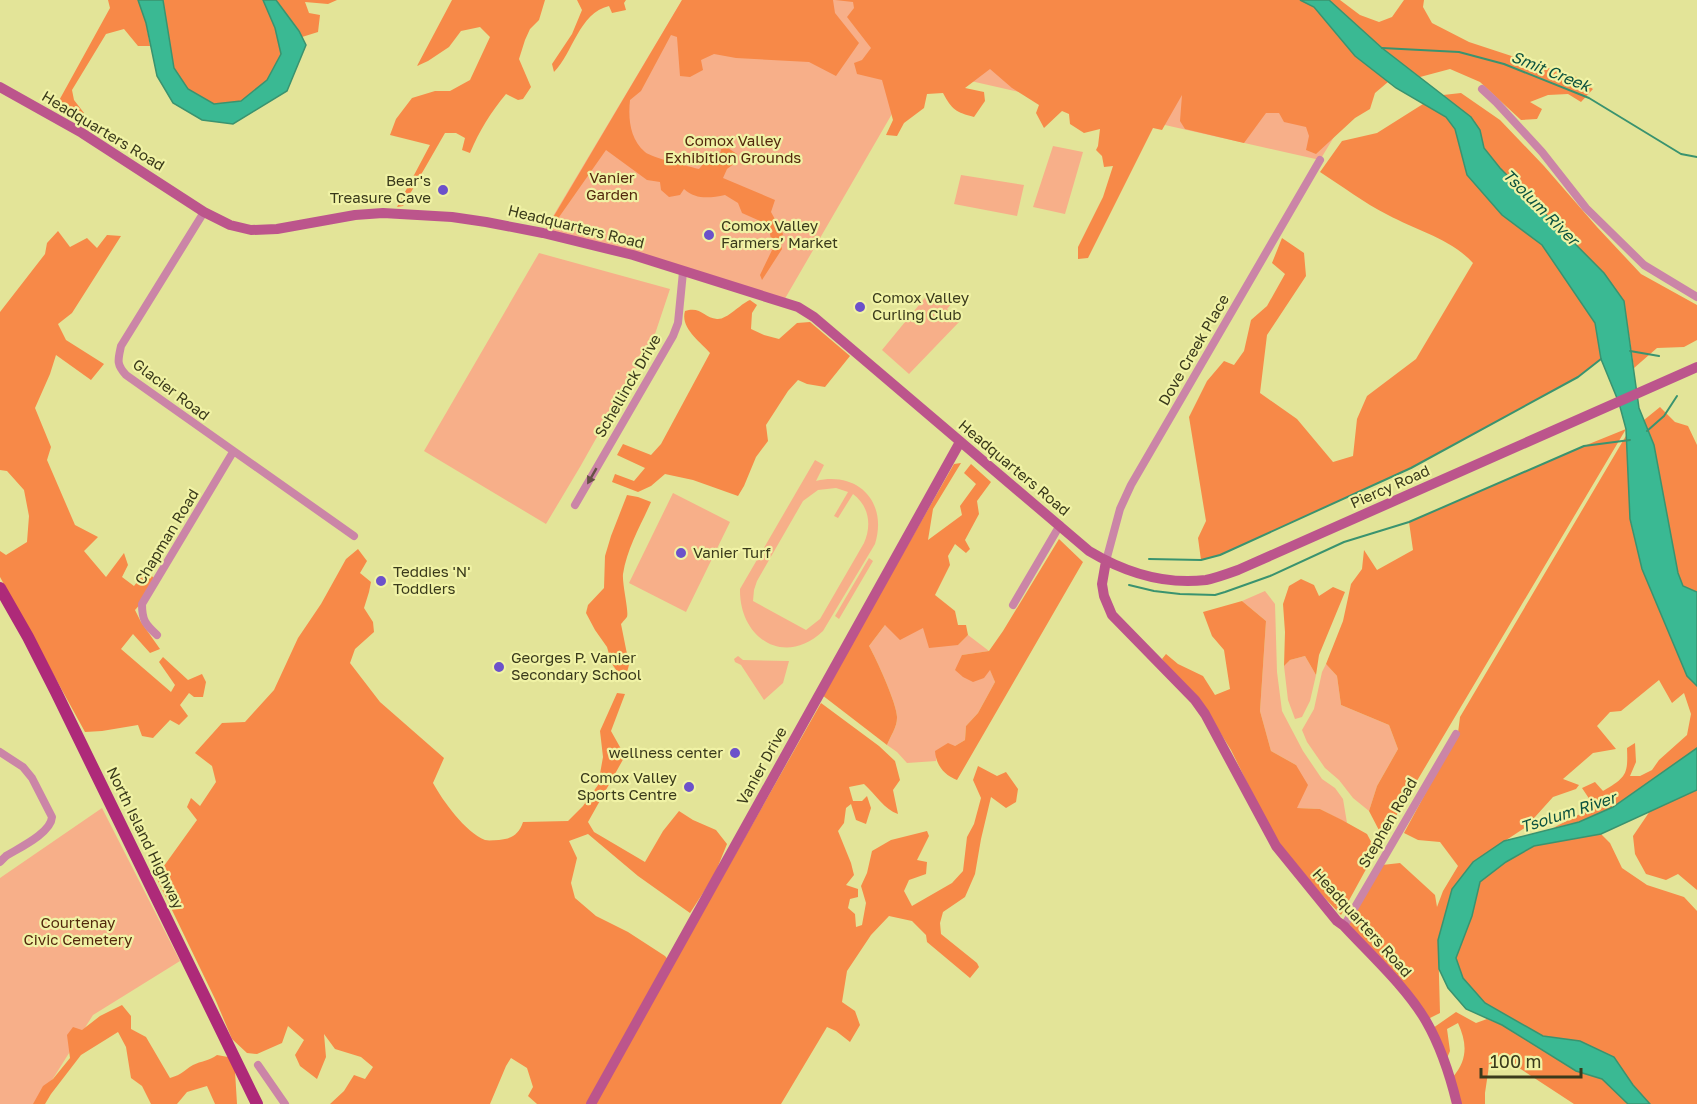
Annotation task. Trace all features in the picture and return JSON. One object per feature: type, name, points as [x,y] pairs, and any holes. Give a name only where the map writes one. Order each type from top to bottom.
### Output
[{"type":"main road","name":"Headquarters Road","points":[[0,87],[82,133],[204,212],[230,225],[251,230],[277,229],[349,216],[383,213],[452,217],[543,233],[633,255],[783,302],[814,317],[1089,551]]},
{"type":"main road","name":"Piercy Road","points":[[1089,551],[1106,561],[1138,573],[1182,581],[1208,580],[1262,561],[1697,367]]},
{"type":"main road","name":"Vanier Drive","points":[[591,1104],[960,442]]},
{"type":"main road","name":"Headquarters Road","points":[[1106,561],[1102,584],[1112,615],[1195,700],[1205,714],[1276,846],[1337,921],[1414,1003],[1444,1059],[1457,1104]]},
{"type":"main road","name":"North Island Highway","points":[[0,588],[56,692],[257,1104]]},
{"type":"street","points":[[1482,89],[1542,152],[1586,208],[1644,265],[1697,297]]},
{"type":"street","name":"Dove Creek Place","points":[[1106,561],[1120,509],[1131,485],[1320,160]]},
{"type":"street","name":"Glacier Road","points":[[204,212],[121,346],[118,357],[119,367],[126,375],[233,452],[354,536]]},
{"type":"street","name":"Schellinck Drive","points":[[575,505],[673,336],[678,323],[683,272]]},
{"type":"street","name":"Chapman Road","points":[[157,635],[146,625],[142,614],[142,604],[233,452]]},
{"type":"street","points":[[1013,605],[1060,525]]},
{"type":"street","name":"Stephen Road","points":[[1344,926],[1455,734]]},
{"type":"street","points":[[0,752],[23,767],[32,778],[52,817],[51,824],[46,830],[0,862]]},
{"type":"street","points":[[258,1065],[285,1104]]},
{"type":"green space","name":"Comox Valley Exhibition Grounds","points":[[682,0],[1300,0],[1355,56],[1374,71],[1320,160],[918,69],[783,302],[543,233]]},
{"type":"green space","points":[[1053,146],[1083,152],[1065,214],[1033,207]]},
{"type":"green space","points":[[961,175],[1024,185],[1017,216],[954,204]]},
{"type":"green space","points":[[539,253],[670,289],[655,334],[546,524],[424,451]]},
{"type":"green space","points":[[928,294],[942,303],[949,297],[954,301],[947,309],[960,321],[909,374],[882,350]]},
{"type":"green space","points":[[815,460],[824,465],[816,481],[831,479],[845,481],[857,485],[866,493],[877,515],[878,529],[875,544],[823,631],[808,642],[793,647],[779,647],[766,642],[756,634],[747,621],[740,589]],"holes":[[[836,488],[848,492],[834,516],[838,518],[853,494],[866,510],[868,529],[864,543],[820,619],[806,630],[753,601],[757,581],[803,501],[818,490]]]},
{"type":"green space","name":"Vanier Turf","points":[[673,493],[730,522],[686,612],[629,583]]},
{"type":"green space","points":[[869,558],[873,561],[839,619],[835,616]]},
{"type":"green space","points":[[1265,591],[1275,604],[1277,672],[1282,711],[1303,751],[1322,779],[1335,788],[1343,799],[1347,823],[1320,809],[1297,808],[1296,765],[1271,751],[1260,711],[1266,621],[1242,601]]},
{"type":"green space","points":[[885,625],[923,628],[958,645],[968,635],[989,651],[962,655],[990,669],[995,682],[978,713],[966,726],[965,740],[955,746],[936,751],[936,761],[907,763],[887,745],[896,725],[896,712],[886,682],[869,646]]},
{"type":"green space","points":[[738,656],[743,660],[789,661],[783,683],[764,700],[741,665],[735,662],[734,659]]},
{"type":"green space","points":[[1305,656],[1316,675],[1310,701],[1302,717],[1295,719],[1288,700],[1284,666],[1290,660]]},
{"type":"green space","points":[[1326,664],[1337,676],[1341,705],[1389,725],[1398,749],[1377,786],[1369,811],[1353,798],[1339,780],[1325,768],[1307,742],[1302,730],[1314,709],[1322,672]]},
{"type":"green space","name":"Courtenay Civic Cemetery","points":[[102,808],[180,961],[93,1015],[37,1104],[0,1104],[0,878]]},
{"type":"shaded area","points":[[108,0],[138,0],[146,23],[150,46],[138,46],[124,29],[106,34],[72,90],[74,100],[84,113],[75,121],[56,106],[110,8]]},
{"type":"shaded area","points":[[138,0],[163,0],[174,68],[188,89],[214,104],[241,101],[267,80],[281,54],[275,28],[263,0],[276,0],[299,31],[306,45],[287,91],[233,124],[202,120],[173,103],[157,76],[146,23]]},
{"type":"shaded area","points":[[163,0],[263,0],[275,28],[281,54],[267,80],[241,101],[214,104],[188,89],[174,68]]},
{"type":"shaded area","points":[[276,0],[337,0],[328,4],[305,2],[309,13],[320,15],[318,32],[302,37]]},
{"type":"shaded area","points":[[452,0],[545,0],[539,20],[530,29],[519,59],[531,87],[523,99],[518,100],[506,94],[486,122],[470,153],[462,150],[465,138],[456,133],[445,133],[403,206],[397,207],[430,145],[390,135],[396,119],[412,98],[435,91],[450,91],[470,80],[490,37],[480,27],[461,31],[449,47],[417,66]]},
{"type":"shaded area","points":[[577,0],[626,0],[624,3],[626,10],[612,13],[609,6],[590,17],[554,72],[552,64],[572,34],[582,10]]},
{"type":"shaded area","points":[[682,0],[833,0],[835,13],[859,43],[836,76],[809,62],[736,58],[714,54],[701,60],[703,70],[690,77],[680,76],[677,37],[671,35],[641,91],[630,100],[629,114],[633,135],[645,152],[699,169],[704,163],[713,164],[719,161],[721,149],[728,148],[737,154],[735,163],[727,169],[723,178],[775,200],[771,212],[783,234],[780,242],[782,249],[762,280],[760,275],[773,248],[767,224],[742,213],[738,203],[725,195],[698,197],[684,189],[680,195],[669,197],[661,190],[660,182],[647,180],[606,150],[557,220],[551,221]]},
{"type":"shaded area","points":[[835,0],[1300,0],[1314,7],[1355,56],[1388,82],[1375,93],[1370,109],[1355,118],[1316,154],[1306,150],[1309,136],[1306,127],[1284,122],[1279,113],[1266,113],[1244,143],[1185,129],[1180,121],[1182,95],[1162,130],[1153,128],[1088,258],[1078,259],[1078,247],[1103,197],[1113,166],[1104,167],[1102,156],[1096,150],[1100,129],[1084,133],[1070,124],[1069,114],[1062,111],[1044,128],[1036,113],[1039,105],[1012,88],[990,69],[965,88],[984,92],[985,101],[974,117],[955,110],[943,93],[927,94],[924,108],[904,123],[897,136],[886,135],[893,120],[882,80],[857,74],[854,63],[862,60],[871,48],[847,17],[854,8],[853,2]]},
{"type":"shaded area","name":"Tsolum River","points":[[1300,0],[1329,0],[1382,48],[1471,117],[1480,130],[1484,148],[1500,168],[1604,273],[1624,301],[1639,408],[1654,445],[1678,573],[1683,586],[1697,592],[1697,686],[1687,676],[1642,569],[1630,519],[1626,429],[1619,403],[1601,359],[1595,323],[1542,245],[1502,215],[1467,175],[1455,129],[1446,117],[1396,88],[1355,56],[1314,7]]},
{"type":"shaded area","points":[[1329,0],[1340,0],[1360,15],[1379,22],[1392,17],[1404,0],[1424,0],[1423,7],[1432,23],[1469,42],[1576,77],[1593,89],[1581,102],[1568,94],[1548,95],[1530,102],[1542,109],[1537,119],[1521,120],[1480,82],[1450,69],[1420,77],[1382,48]]},
{"type":"shaded area","points":[[1461,93],[1500,120],[1641,274],[1697,305],[1697,340],[1684,347],[1657,348],[1634,368],[1624,302],[1500,168],[1484,148],[1480,130],[1471,117],[1443,95]]},
{"type":"shaded area","points":[[1423,104],[1446,117],[1455,129],[1467,175],[1502,215],[1542,245],[1595,323],[1601,359],[1578,377],[1411,468],[1220,555],[1201,560],[1198,538],[1206,521],[1189,417],[1207,381],[1224,361],[1234,365],[1244,351],[1251,320],[1267,306],[1285,274],[1272,263],[1282,238],[1304,253],[1306,276],[1267,335],[1260,393],[1297,419],[1333,462],[1353,456],[1357,419],[1367,396],[1416,359],[1473,263],[1454,247],[1379,210],[1320,172],[1342,141],[1377,133]]},
{"type":"shaded area","points":[[58,231],[70,247],[87,238],[97,248],[107,235],[121,236],[72,313],[58,324],[66,340],[104,364],[91,380],[56,355],[35,408],[51,447],[47,460],[75,525],[98,537],[84,551],[106,577],[124,553],[128,565],[122,577],[134,586],[146,571],[154,578],[143,601],[135,610],[160,649],[150,653],[133,634],[121,649],[171,692],[175,685],[159,662],[163,657],[188,680],[202,674],[206,682],[203,697],[194,697],[189,693],[180,705],[188,716],[179,725],[170,720],[153,738],[142,736],[138,725],[85,732],[0,577],[0,551],[6,555],[27,542],[29,516],[24,490],[7,471],[0,470],[0,312],[45,254],[47,243]]},
{"type":"shaded area","points":[[750,300],[757,305],[752,313],[751,329],[779,339],[797,323],[810,322],[850,356],[825,387],[798,380],[788,391],[766,425],[768,441],[756,457],[738,496],[693,480],[665,474],[651,486],[638,492],[612,482],[615,474],[634,481],[645,468],[617,455],[623,444],[651,455],[661,444],[710,353],[688,329],[684,317],[685,311],[695,310],[721,319]]},
{"type":"shaded area","points":[[1660,407],[1675,422],[1688,426],[1697,445],[1697,592],[1683,586],[1678,573],[1654,445],[1644,420]]},
{"type":"shaded area","points":[[1626,429],[1383,838],[1369,811],[1377,786],[1398,749],[1389,725],[1341,705],[1337,676],[1326,664],[1343,621],[1351,584],[1362,569],[1364,550],[1377,570],[1413,550],[1409,522]]},
{"type":"shaded area","points":[[1627,434],[1630,520],[1642,569],[1687,676],[1697,686],[1697,748],[1613,807],[1579,822],[1553,828],[1582,813],[1592,803],[1582,788],[1595,782],[1603,791],[1621,778],[1627,764],[1627,748],[1635,743],[1636,762],[1630,776],[1640,776],[1652,770],[1659,760],[1687,735],[1691,714],[1684,693],[1672,703],[1659,680],[1621,711],[1610,712],[1597,726],[1616,749],[1593,753],[1563,779],[1579,785],[1576,789],[1553,797],[1526,827],[1473,862],[1452,889],[1438,940],[1440,1013],[1428,1019],[1349,924],[1382,865],[1400,863],[1435,895],[1437,907],[1443,891],[1458,866],[1440,842],[1418,840],[1404,833],[1458,733],[1460,717]]},
{"type":"shaded area","points":[[961,463],[933,509],[928,540],[962,515],[960,506],[976,484],[964,473],[971,464],[991,482],[977,501],[979,514],[965,540],[970,549],[966,553],[955,544],[948,556],[950,565],[935,595],[955,611],[958,625],[966,625],[968,635],[958,645],[929,648],[923,628],[900,640],[885,625],[869,646],[886,682],[896,712],[896,725],[887,745],[822,695],[954,464]]},
{"type":"shaded area","points":[[627,495],[651,502],[631,546],[623,574],[627,617],[621,624],[629,664],[627,672],[621,677],[612,664],[607,647],[586,613],[588,605],[604,588],[605,556]]},
{"type":"shaded area","points":[[1059,539],[1083,562],[957,780],[942,769],[935,751],[948,743],[955,746],[965,740],[966,726],[978,713],[995,682],[990,670],[984,678],[973,682],[955,670],[962,655],[989,651]]},
{"type":"shaded area","points":[[358,549],[367,561],[360,573],[371,582],[364,608],[373,622],[374,632],[355,649],[350,663],[380,702],[444,758],[433,783],[462,823],[477,836],[485,840],[508,838],[519,830],[523,822],[568,821],[583,806],[598,785],[603,757],[600,731],[617,693],[625,694],[611,731],[625,756],[588,822],[594,832],[645,862],[663,831],[679,811],[716,830],[727,844],[714,876],[690,913],[638,876],[588,834],[569,841],[577,858],[571,883],[575,898],[596,916],[628,932],[665,956],[671,963],[591,1104],[537,1104],[528,1096],[533,1087],[527,1068],[511,1058],[490,1104],[330,1104],[344,1091],[354,1075],[365,1079],[373,1067],[361,1057],[335,1049],[324,1034],[326,1057],[317,1079],[300,1066],[295,1055],[304,1040],[288,1026],[282,1043],[257,1054],[247,1053],[232,1039],[156,877],[197,820],[187,807],[191,798],[200,806],[216,782],[212,766],[195,753],[222,723],[245,722],[274,690],[298,638],[321,604],[346,559]]},
{"type":"shaded area","points":[[1301,579],[1314,585],[1319,596],[1333,587],[1345,592],[1319,655],[1316,675],[1305,656],[1290,660],[1284,666],[1283,604],[1289,586]]},
{"type":"shaded area","points":[[1242,601],[1266,621],[1260,711],[1271,751],[1296,765],[1308,785],[1297,808],[1320,809],[1342,820],[1367,834],[1376,851],[1341,915],[1282,853],[1231,750],[1216,726],[1162,659],[1166,654],[1178,664],[1203,676],[1215,695],[1230,689],[1224,650],[1212,636],[1203,612]]},
{"type":"shaded area","points":[[821,703],[879,746],[895,761],[900,780],[893,790],[898,814],[884,805],[864,784],[849,787],[853,801],[862,801],[867,796],[871,808],[866,824],[856,820],[851,804],[846,808],[844,823],[838,831],[854,875],[846,885],[858,889],[858,897],[850,899],[848,908],[855,914],[856,927],[862,925],[866,903],[861,886],[867,873],[872,851],[891,840],[927,831],[929,836],[917,860],[927,862],[926,874],[909,880],[904,891],[912,906],[952,883],[963,871],[967,837],[974,824],[981,798],[973,780],[978,766],[997,776],[1006,772],[1018,789],[1016,802],[1006,808],[991,797],[975,874],[965,897],[943,912],[940,923],[941,934],[979,967],[970,978],[927,942],[926,935],[912,921],[889,916],[871,935],[847,971],[842,1002],[855,1011],[860,1025],[850,1042],[827,1027],[781,1104],[594,1104]]},
{"type":"shaded area","name":"Tsolum River","points":[[1697,748],[1697,790],[1601,834],[1534,846],[1506,862],[1480,882],[1472,916],[1456,958],[1463,978],[1485,1003],[1543,1036],[1580,1041],[1614,1057],[1633,1085],[1650,1104],[1628,1104],[1602,1079],[1576,1071],[1502,1025],[1466,1009],[1448,988],[1439,969],[1438,940],[1452,889],[1473,862],[1504,841],[1579,822],[1613,807]]},
{"type":"shaded area","points":[[1697,790],[1697,890],[1678,874],[1666,880],[1646,874],[1635,854],[1633,836],[1650,811]]},
{"type":"shaded area","points":[[1601,834],[1610,843],[1622,868],[1647,885],[1684,897],[1697,911],[1697,1104],[1650,1104],[1633,1085],[1580,1041],[1543,1036],[1485,1003],[1463,978],[1456,958],[1472,916],[1480,882],[1506,862],[1534,846]]},
{"type":"shaded area","points":[[122,1005],[131,1016],[131,1029],[146,1037],[170,1078],[217,1055],[228,1057],[235,1071],[237,1104],[215,1104],[207,1086],[187,1092],[177,1104],[151,1104],[142,1086],[131,1078],[126,1047],[118,1032],[81,1055],[45,1104],[33,1104],[43,1086],[53,1079],[70,1058],[67,1035],[73,1027],[82,1030],[100,1016]]},
{"type":"shaded area","points":[[1456,1012],[1476,1023],[1487,1019],[1502,1025],[1576,1071],[1602,1079],[1628,1104],[1574,1104],[1504,1058],[1489,1066],[1485,1104],[1461,1104],[1453,1077],[1464,1057],[1461,1030],[1458,1023],[1447,1029],[1450,1051],[1447,1058],[1433,1028]]},
{"type":"waterway","name":"Smit Creek","points":[[1382,48],[1459,52],[1504,64],[1589,98],[1681,154],[1697,157]]},
{"type":"waterway","points":[[1630,351],[1659,356]]},
{"type":"waterway","points":[[1149,559],[1201,560],[1220,555],[1411,468],[1578,377],[1601,359]]},
{"type":"waterway","points":[[1647,431],[1664,416],[1677,396]]},
{"type":"waterway","points":[[1129,585],[1154,591],[1215,595],[1270,576],[1344,542],[1409,522],[1584,446],[1630,440]]},
{"type":"place","name":"Bear's Treasure Cave","points":[[443,190]]},
{"type":"place","name":"Comox Valley Farmers’ Market","points":[[709,235]]},
{"type":"place","name":"Comox Valley Curling Club","points":[[860,307]]},
{"type":"place","name":"Vanier Turf","points":[[681,553]]},
{"type":"place","name":"Teddies 'N' Toddlers","points":[[381,581]]},
{"type":"place","name":"Georges P. Vanier Secondary School","points":[[499,667]]},
{"type":"place","name":"wellness center","points":[[735,753]]},
{"type":"place","name":"Comox Valley Sports Centre","points":[[689,787]]},
{"type":"park label","name":"Vanier Garden","points":[[612,186]]}]
